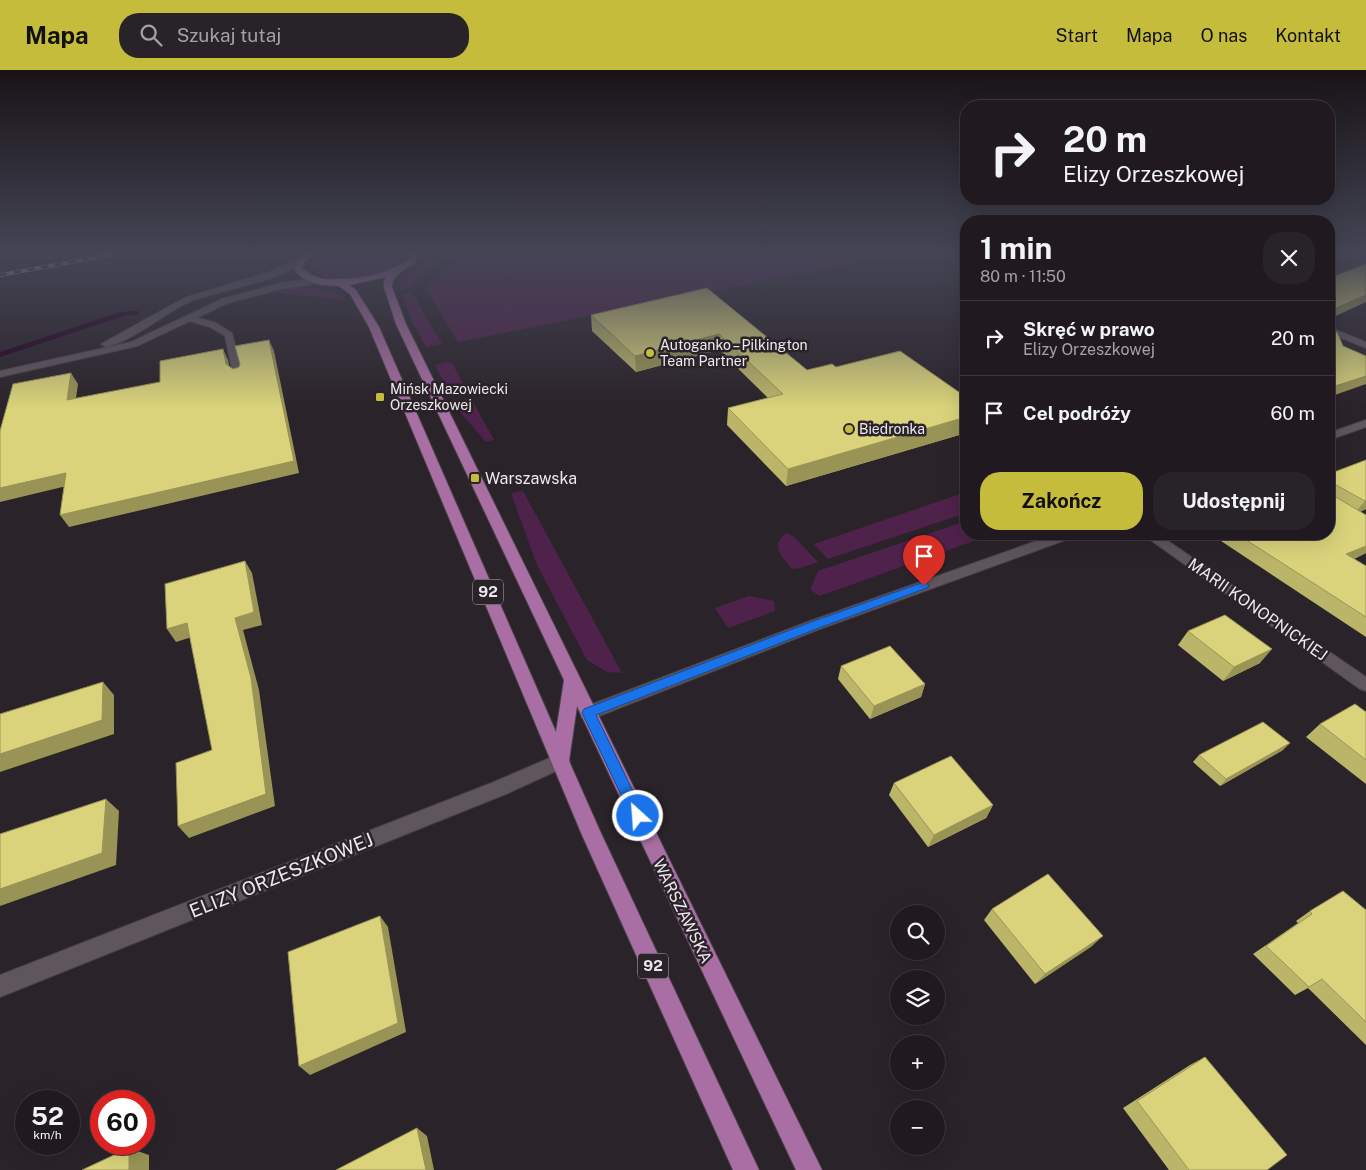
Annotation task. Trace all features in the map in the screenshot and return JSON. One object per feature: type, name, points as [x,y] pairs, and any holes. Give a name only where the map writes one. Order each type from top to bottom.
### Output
[{"type":"main road","name":"92","points":[[361,305],[374,326],[592,835],[746,1170]]},
{"type":"main road","name":"WARSZAWSKA","points":[[394,305],[401,324],[809,1170]]},
{"type":"main road","points":[[561,761],[572,680]]},
{"type":"street","points":[[69,357],[120,338],[178,305]]},
{"type":"street","points":[[0,374],[69,357],[134,344],[213,305]]},
{"type":"street","points":[[188,318],[213,325],[229,335],[238,375]]},
{"type":"street","points":[[1335,333],[1366,346]]},
{"type":"street","points":[[1335,435],[1366,423]]},
{"type":"street","points":[[588,713],[815,625],[1052,540]]},
{"type":"street","name":"MARII KONOPNICKIEJ","points":[[1158,540],[1366,685]]},
{"type":"street","name":"ELIZY ORZESZKOWEJ","points":[[0,986],[500,788],[561,761]]},
{"type":"shaded area","points":[[406,305],[420,305],[442,344],[426,347]]},
{"type":"shaded area","points":[[436,305],[643,305],[458,342]]},
{"type":"shaded area","points":[[446,362],[452,363],[465,387],[454,390],[447,388],[435,365]]},
{"type":"shaded area","points":[[471,398],[494,440],[486,442],[454,405],[460,400]]},
{"type":"shaded area","points":[[523,491],[622,673],[607,672],[587,660],[537,565],[511,493]]},
{"type":"shaded area","points":[[960,494],[960,515],[828,559],[814,544]]},
{"type":"shaded area","points":[[960,523],[960,540],[976,540],[820,596],[810,590],[818,571]]},
{"type":"shaded area","points":[[786,533],[793,536],[818,562],[792,569],[781,556],[778,547],[781,538]]},
{"type":"shaded area","points":[[749,596],[774,601],[775,611],[728,628],[715,608]]},
{"type":"building","points":[[633,305],[728,305],[807,370],[832,364],[836,367],[900,351],[960,393],[960,419],[788,469],[728,408],[783,394],[719,334],[635,356],[591,315]]},
{"type":"building","points":[[1335,332],[1337,332],[1343,346],[1366,356],[1366,376],[1335,386]]},
{"type":"building","points":[[269,340],[294,461],[60,515],[66,473],[0,488],[0,431],[13,384],[71,373],[67,400],[160,382],[160,361],[223,349],[226,364],[233,369],[239,367],[240,364],[235,346]]},
{"type":"building","points":[[1366,460],[1366,500],[1335,484],[1335,472]]},
{"type":"building","points":[[1335,497],[1366,515],[1366,546],[1346,554],[1366,566],[1366,617],[1246,540],[1335,540]]},
{"type":"building","points":[[245,561],[254,612],[235,618],[251,678],[266,794],[178,826],[176,763],[212,750],[187,623],[167,629],[165,584]]},
{"type":"building","points":[[1225,615],[1272,649],[1234,667],[1188,631]]},
{"type":"building","points":[[890,646],[925,684],[874,706],[841,666]]},
{"type":"building","points":[[103,682],[102,720],[0,754],[0,714]]},
{"type":"building","points":[[1355,704],[1366,712],[1366,760],[1320,724]]},
{"type":"building","points":[[1263,722],[1290,743],[1226,779],[1199,755]]},
{"type":"building","points":[[951,756],[993,805],[934,835],[894,783]]},
{"type":"building","points":[[106,799],[102,853],[0,889],[0,834]]},
{"type":"building","points":[[1048,874],[1103,936],[1045,974],[992,909]]},
{"type":"building","points":[[1343,891],[1366,910],[1366,1022],[1322,979],[1309,987],[1266,946],[1312,914],[1310,911]]},
{"type":"building","points":[[380,916],[398,1023],[299,1066],[288,952]]},
{"type":"building","points":[[1205,1057],[1287,1155],[1267,1170],[1189,1170],[1137,1101]]},
{"type":"building","points":[[417,1128],[426,1170],[336,1170]]},
{"type":"building","points":[[114,1155],[129,1155],[129,1170],[82,1170]]},
{"type":"waterway","points":[[0,355],[123,314],[136,313]]},
{"type":"place","name":"Autoganko – Pilkington Team Partner","points":[[650,353]]},
{"type":"place","name":"Mińsk Mazowiecki Orzeszkowej","points":[[380,397]]},
{"type":"place","name":"Biedronka","points":[[849,429]]},
{"type":"place","name":"Warszawska","points":[[475,478]]},
{"type":"route","points":[[638,816],[588,713],[815,625],[924,586]]}]
